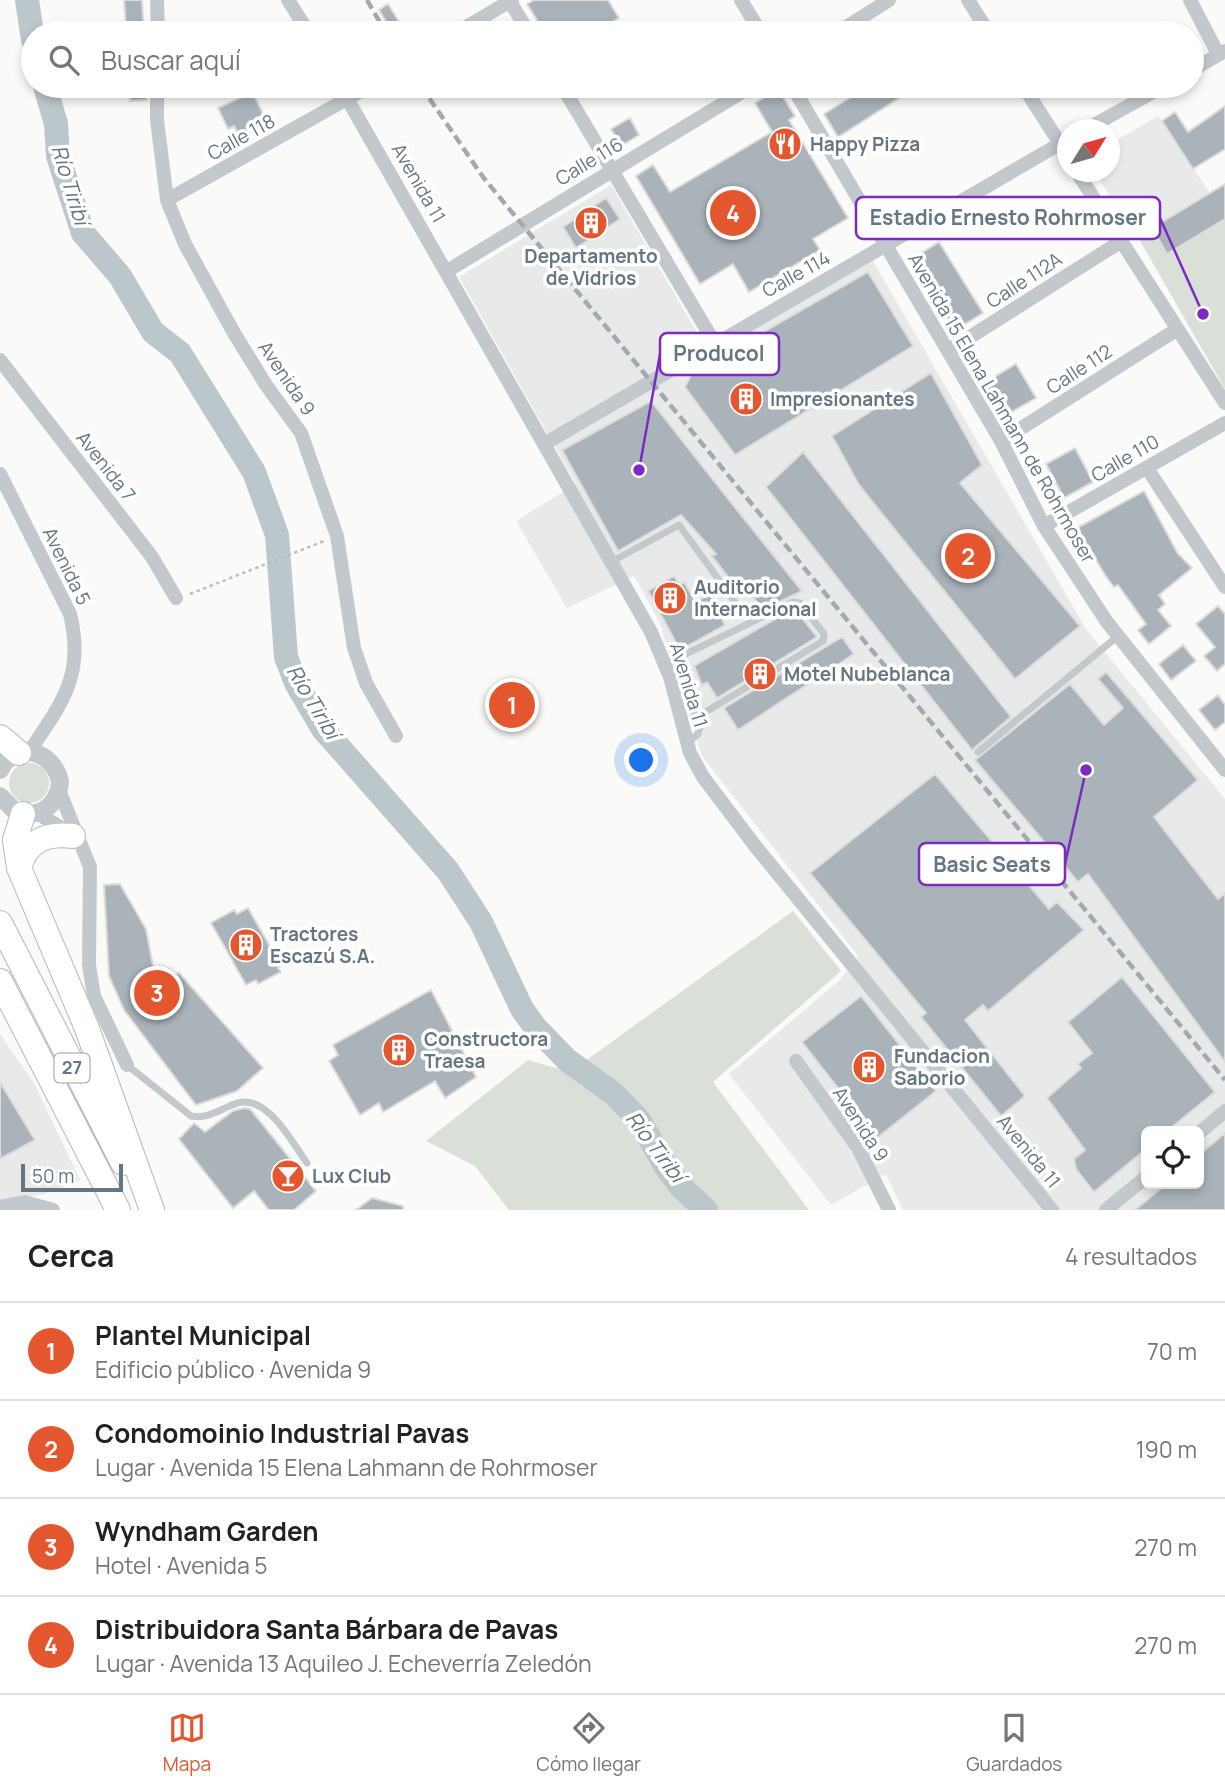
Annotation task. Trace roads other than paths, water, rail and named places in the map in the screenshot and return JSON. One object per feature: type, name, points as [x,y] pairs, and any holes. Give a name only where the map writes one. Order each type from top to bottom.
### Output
[{"type":"highway","points":[[0,737],[24,752]]},
{"type":"highway","points":[[13,805],[19,868],[86,1026],[150,1210]]},
{"type":"highway","points":[[19,868],[28,847],[37,840],[48,835],[78,840]]},
{"type":"highway","name":"27","points":[[0,923],[88,1101],[150,1210]]},
{"type":"highway","name":"27","points":[[0,981],[118,1210]]},
{"type":"highway","points":[[0,1007],[57,1096]]},
{"type":"street","points":[[158,0],[158,21]]},
{"type":"street","points":[[289,0],[302,21]]},
{"type":"street","points":[[476,21],[510,0],[523,21]]},
{"type":"street","points":[[741,0],[754,21]]},
{"type":"street","points":[[856,21],[890,0]]},
{"type":"street","points":[[968,0],[981,21]]},
{"type":"street","points":[[1190,0],[1203,21]]},
{"type":"street","points":[[1204,23],[1222,52],[1204,63]]},
{"type":"street","name":"Avenida 9","points":[[157,98],[157,120],[167,200],[185,244],[234,332],[301,433],[337,536],[354,648],[366,683],[396,736]]},
{"type":"street","points":[[569,98],[714,342]]},
{"type":"street","name":"Calle 116","points":[[447,271],[732,98]]},
{"type":"street","name":"Avenida 15 Elena Lahmann de Rohrmoser","points":[[799,98],[1001,441],[1044,526],[1118,636],[1224,765]]},
{"type":"street","points":[[1032,98],[1057,133]]},
{"type":"street","points":[[1105,119],[1142,98]]},
{"type":"street","name":"Calle 118","points":[[167,200],[348,99]]},
{"type":"street","name":"Avenida 11","points":[[348,99],[611,562],[671,661],[687,743],[703,777],[756,847],[1052,1210]]},
{"type":"street","name":"Calle 114","points":[[544,444],[714,342],[885,246],[1057,145]]},
{"type":"street","points":[[1083,182],[1225,403]]},
{"type":"street","name":"Calle 112A","points":[[948,351],[1120,242]]},
{"type":"street","name":"Calle 112","points":[[1001,441],[1176,330]]},
{"type":"street","name":"Avenida 7","points":[[0,360],[152,557],[176,598]]},
{"type":"street","name":"Calle 110","points":[[1044,526],[1225,424]]},
{"type":"street","points":[[1147,468],[1225,587]]},
{"type":"street","name":"Avenida 5","points":[[0,474],[70,614],[75,635],[76,664],[69,690],[24,752]]},
{"type":"street","points":[[0,770],[7,760],[24,752],[51,761],[58,774],[59,790],[90,867],[89,965],[94,996],[127,1065]]},
{"type":"street","points":[[13,805],[54,802],[59,790]]},
{"type":"street","points":[[13,805],[78,840]]},
{"type":"street","name":"Avenida 9","points":[[796,1061],[858,1148],[889,1210]]},
{"type":"street","points":[[1204,1129],[1225,1111]]},
{"type":"street","points":[[1106,1210],[1141,1181]]},
{"type":"street","points":[[0,1207],[25,1202],[46,1209]]},
{"type":"lane","points":[[611,562],[679,525],[743,613]]},
{"type":"lane","points":[[687,743],[698,734],[705,713],[823,641],[824,634],[800,603],[793,602],[671,661],[699,726]]},
{"type":"lane","points":[[978,752],[1118,636]]},
{"type":"lane","points":[[127,1065],[191,1116],[212,1115],[238,1102],[257,1105],[272,1115],[307,1163]]},
{"type":"waterway","name":"Río Tiribí","points":[[27,0],[30,21]]},
{"type":"waterway","name":"Río Tiribí","points":[[48,98],[56,124],[58,156],[83,233],[120,276],[153,332],[180,353],[254,472],[277,535],[286,657],[296,683],[323,729],[448,871],[481,922],[522,1009],[535,1027],[567,1060],[614,1094],[639,1120],[680,1186],[706,1210]]},
{"type":"railway","points":[[367,0],[379,21]]},
{"type":"railway","points":[[429,98],[483,177],[1225,1080]]},
{"type":"place","name":"Happy Pizza","points":[[785,144]]},
{"type":"place","name":"Distribuidora Santa Bárbara de Pavas","points":[[733,213]]},
{"type":"place","name":"Departamento de Vidrios","points":[[591,223]]},
{"type":"place","name":"Estadio Ernesto Rohrmoser","points":[[1203,314]]},
{"type":"place","name":"Impresionantes","points":[[746,399]]},
{"type":"place","name":"Producol","points":[[639,470]]},
{"type":"place","name":"Condomoinio Industrial Pavas","points":[[968,556]]},
{"type":"place","name":"Auditorio Internacional","points":[[670,598]]},
{"type":"place","name":"Motel Nubeblanca","points":[[760,674]]},
{"type":"place","name":"Plantel Municipal","points":[[512,705]]},
{"type":"place","name":"Basic Seats","points":[[1086,770]]},
{"type":"place","name":"Tractores Escazú S.A.","points":[[246,945]]},
{"type":"place","name":"Wyndham Garden","points":[[157,993]]},
{"type":"place","name":"Constructora Traesa","points":[[399,1050]]},
{"type":"place","name":"Fundacion Saborio","points":[[869,1067]]},
{"type":"place","name":"Lux Club","points":[[288,1176]]}]
